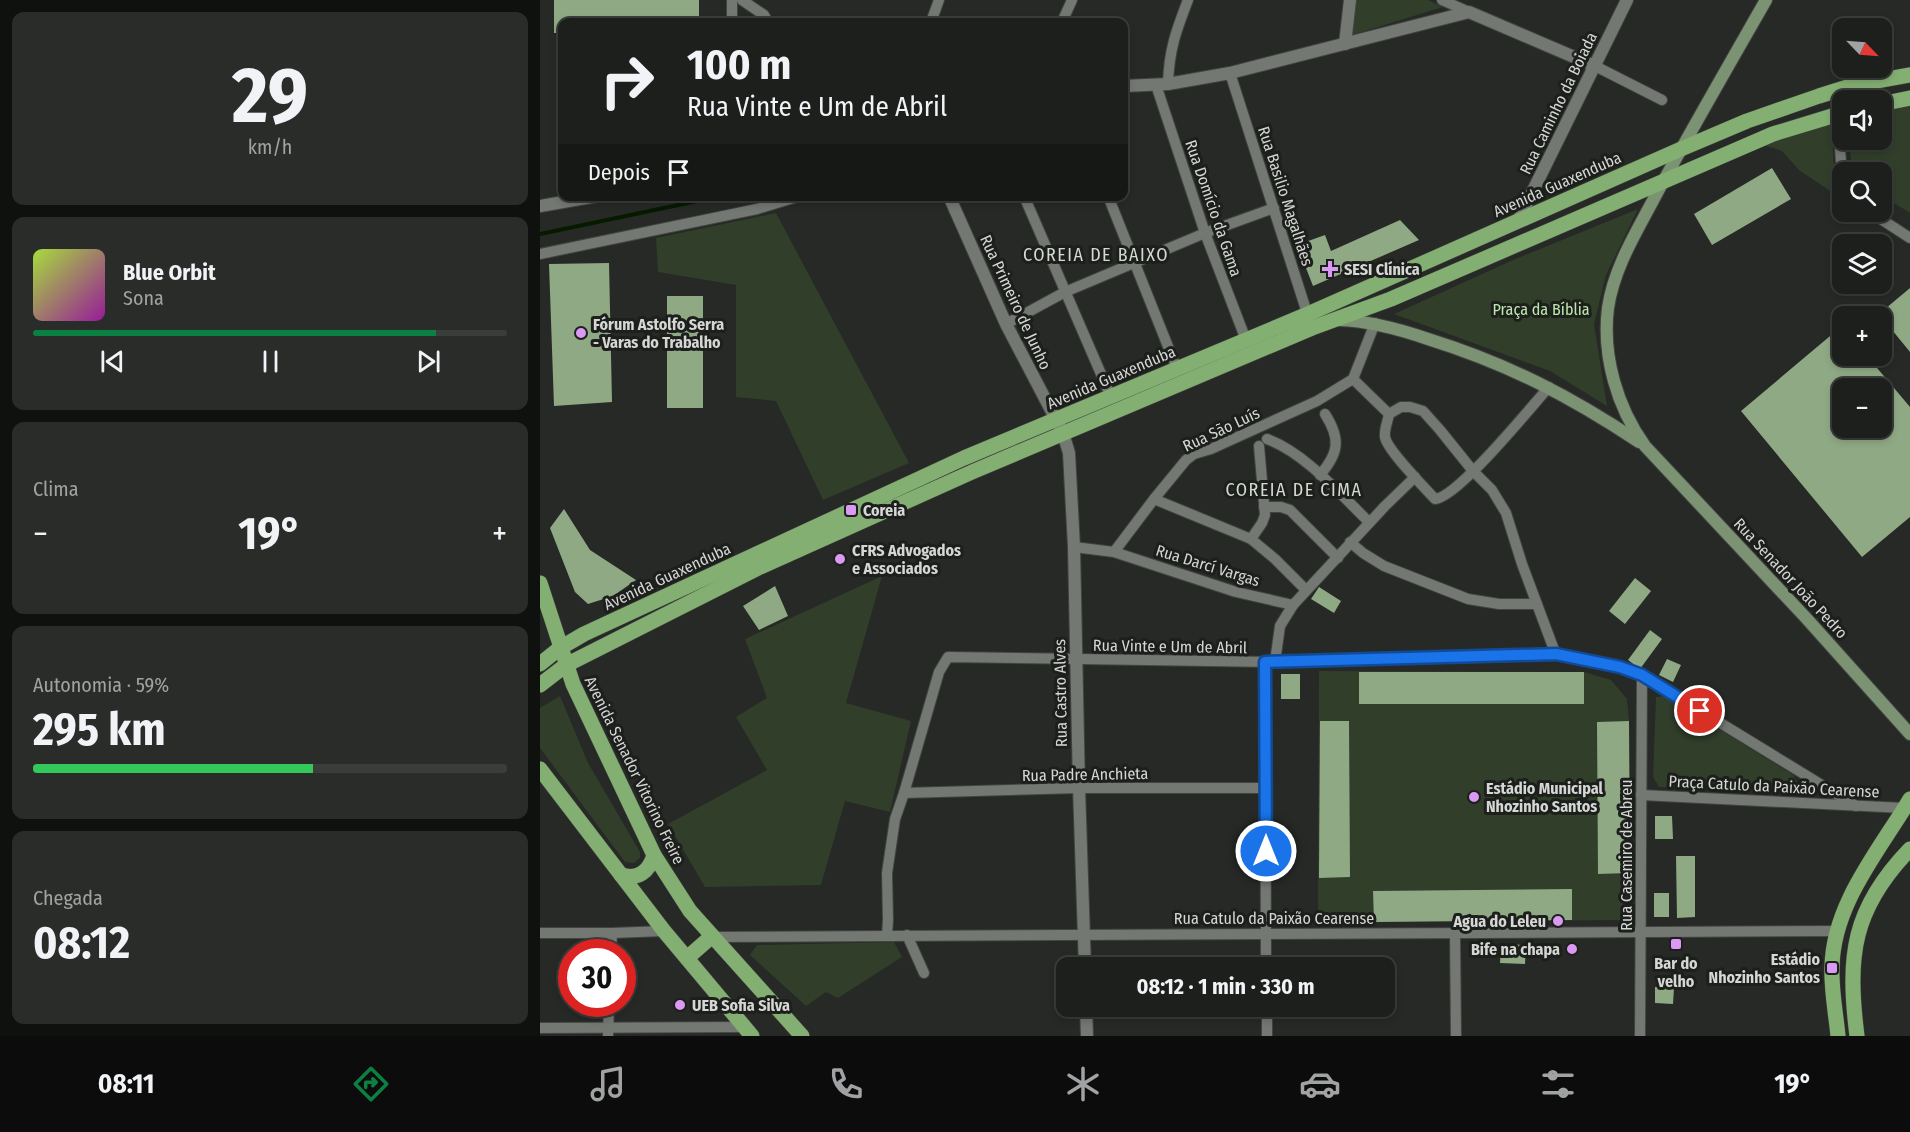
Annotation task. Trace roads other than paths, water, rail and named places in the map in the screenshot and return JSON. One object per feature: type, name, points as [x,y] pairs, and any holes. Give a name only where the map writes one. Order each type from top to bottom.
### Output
[{"type":"main road","name":"Rua Senador João Pedro","points":[[1766,0],[1681,149],[1620,267],[1608,307],[1609,356],[1620,402],[1645,446],[1807,619],[1910,734]]},
{"type":"main road","name":"Avenida Guaxenduba","points":[[540,664],[560,648],[584,634],[964,458],[1059,427],[1310,321],[1518,221],[1681,149],[1747,121],[1819,96],[1854,85],[1910,75]]},
{"type":"main road","points":[[1892,102],[1910,98]]},
{"type":"main road","name":"Avenida Guaxenduba","points":[[540,685],[566,665],[758,568],[972,472],[1111,397],[1246,340],[1310,321],[1334,320],[1391,299],[1773,134],[1832,116]]},
{"type":"main road","points":[[1681,149],[1695,161],[1708,162]]},
{"type":"main road","points":[[1391,299],[1410,284],[1507,242],[1517,231],[1518,221]]},
{"type":"main road","name":"Rua Senador João Pedro","points":[[1334,320],[1375,323],[1455,347],[1509,368],[1549,387],[1645,446]]},
{"type":"main road","name":"Avenida Senador Vitorino Freire","points":[[540,583],[573,684],[654,855],[690,911],[711,937],[802,1036]]},
{"type":"main road","points":[[551,620],[561,629],[573,634],[584,634]]},
{"type":"main road","points":[[540,769],[664,931],[748,1031]]},
{"type":"main road","points":[[1838,1036],[1832,968],[1837,931],[1856,886],[1907,803]]},
{"type":"main road","points":[[1857,1036],[1852,981],[1853,954],[1858,934],[1872,897],[1910,849]]},
{"type":"main road","points":[[621,875],[632,877],[641,874],[649,867],[654,855]]},
{"type":"main road","points":[[687,958],[711,937]]},
{"type":"street","points":[[732,0],[732,18]]},
{"type":"street","points":[[742,0],[766,18]]},
{"type":"street","points":[[932,18],[939,0]]},
{"type":"street","points":[[1064,18],[1072,0]]},
{"type":"street","points":[[1162,84],[1173,38],[1188,0]]},
{"type":"street","points":[[1345,44],[1350,0]]},
{"type":"street","points":[[1442,0],[1595,66],[1662,100]]},
{"type":"street","name":"Rua Caminho da Boiada","points":[[1518,221],[1627,0]]},
{"type":"street","points":[[1128,86],[1162,84],[1230,73],[1469,12]]},
{"type":"street","name":"Rua Basilio Magalhães","points":[[1230,73],[1310,321]]},
{"type":"street","name":"Rua Domício da Gama","points":[[1162,84],[1205,233],[1246,340]]},
{"type":"street","points":[[540,206],[568,201]]},
{"type":"street","points":[[540,254],[782,201]]},
{"type":"street","name":"Rua Primeiro de Junho","points":[[951,201],[1006,324],[1059,427]]},
{"type":"street","points":[[1026,201],[1111,397]]},
{"type":"street","points":[[1110,201],[1177,369]]},
{"type":"street","points":[[1006,324],[1065,292],[1205,233],[1274,208]]},
{"type":"street","points":[[1885,222],[1910,238]]},
{"type":"street","points":[[1375,323],[1353,379],[1389,414]]},
{"type":"street","name":"Rua São Luís","points":[[1114,552],[1176,470],[1194,454],[1211,449],[1317,401],[1353,379]]},
{"type":"street","points":[[1549,387],[1473,471],[1442,498],[1435,499],[1385,439],[1389,414],[1401,407],[1423,411],[1473,471],[1492,490],[1506,513],[1522,564],[1556,654]]},
{"type":"street","points":[[1320,475],[1334,455],[1336,437],[1325,414]]},
{"type":"street","name":"Rua Castro Alves","points":[[1059,427],[1068,453],[1074,547],[1079,789],[1086,957]]},
{"type":"street","points":[[1251,539],[1265,515],[1263,443],[1278,444],[1293,453],[1320,475],[1369,522]]},
{"type":"street","points":[[1266,957],[1265,788],[1270,662],[1280,626],[1306,590],[1369,522],[1415,477]]},
{"type":"street","points":[[1154,499],[1251,539],[1306,590]]},
{"type":"street","points":[[1264,507],[1281,507],[1290,510],[1338,558]]},
{"type":"street","points":[[1350,542],[1384,566],[1468,599],[1499,604],[1537,603]]},
{"type":"street","points":[[1074,547],[1114,552]]},
{"type":"street","name":"Rua Darcí Vargas","points":[[1114,552],[1236,592],[1293,605]]},
{"type":"street","name":"Rua Vinte e Um de Abril","points":[[887,935],[887,873],[895,819],[939,672],[942,663],[948,657],[1270,662],[1556,654],[1620,667],[1642,675],[1856,806]]},
{"type":"street","name":"Rua Casemiro de Abreu","points":[[1640,1036],[1642,675]]},
{"type":"street","name":"Rua Padre Anchieta","points":[[904,793],[1265,788]]},
{"type":"street","name":"Praça Catulo da Paixão Cearense","points":[[1641,795],[1856,806],[1907,803]]},
{"type":"street","points":[[540,933],[664,931]]},
{"type":"street","name":"Rua Catulo da Paixão Cearense","points":[[711,937],[1837,931]]},
{"type":"street","points":[[612,933],[612,939]]},
{"type":"street","points":[[1455,933],[1456,1036]]},
{"type":"street","points":[[907,935],[924,973]]},
{"type":"street","points":[[608,1032],[609,1017]]},
{"type":"street","points":[[1086,1017],[1086,1036]]},
{"type":"street","points":[[1267,1017],[1267,1036]]},
{"type":"street","points":[[540,1028],[608,1032],[748,1031]]},
{"type":"waterway","points":[[540,234],[697,201]]},
{"type":"place","name":"SESI Clínica","points":[[1330,269]]},
{"type":"place","name":"Fórum Astolfo Serra - Varas do Trabalho","points":[[581,333]]},
{"type":"place","name":"Coreia","points":[[851,510]]},
{"type":"place","name":"CFRS Advogados e Associados","points":[[840,559]]},
{"type":"place","name":"Estádio Municipal Nhozinho Santos","points":[[1474,797]]},
{"type":"place","name":"Agua do Leleu","points":[[1558,921]]},
{"type":"place","name":"Bar do velho","points":[[1676,944]]},
{"type":"place","name":"Bife na chapa","points":[[1572,949]]},
{"type":"place","name":"Estádio Nhozinho Santos","points":[[1832,968]]},
{"type":"place","name":"UEB Sofia Silva","points":[[680,1005]]},
{"type":"district","name":"COREIA DE BAIXO","points":[[1096,255]]},
{"type":"district","name":"COREIA DE CIMA","points":[[1294,490]]},
{"type":"park label","name":"Praça da Bíblia","points":[[1541,309]]}]
